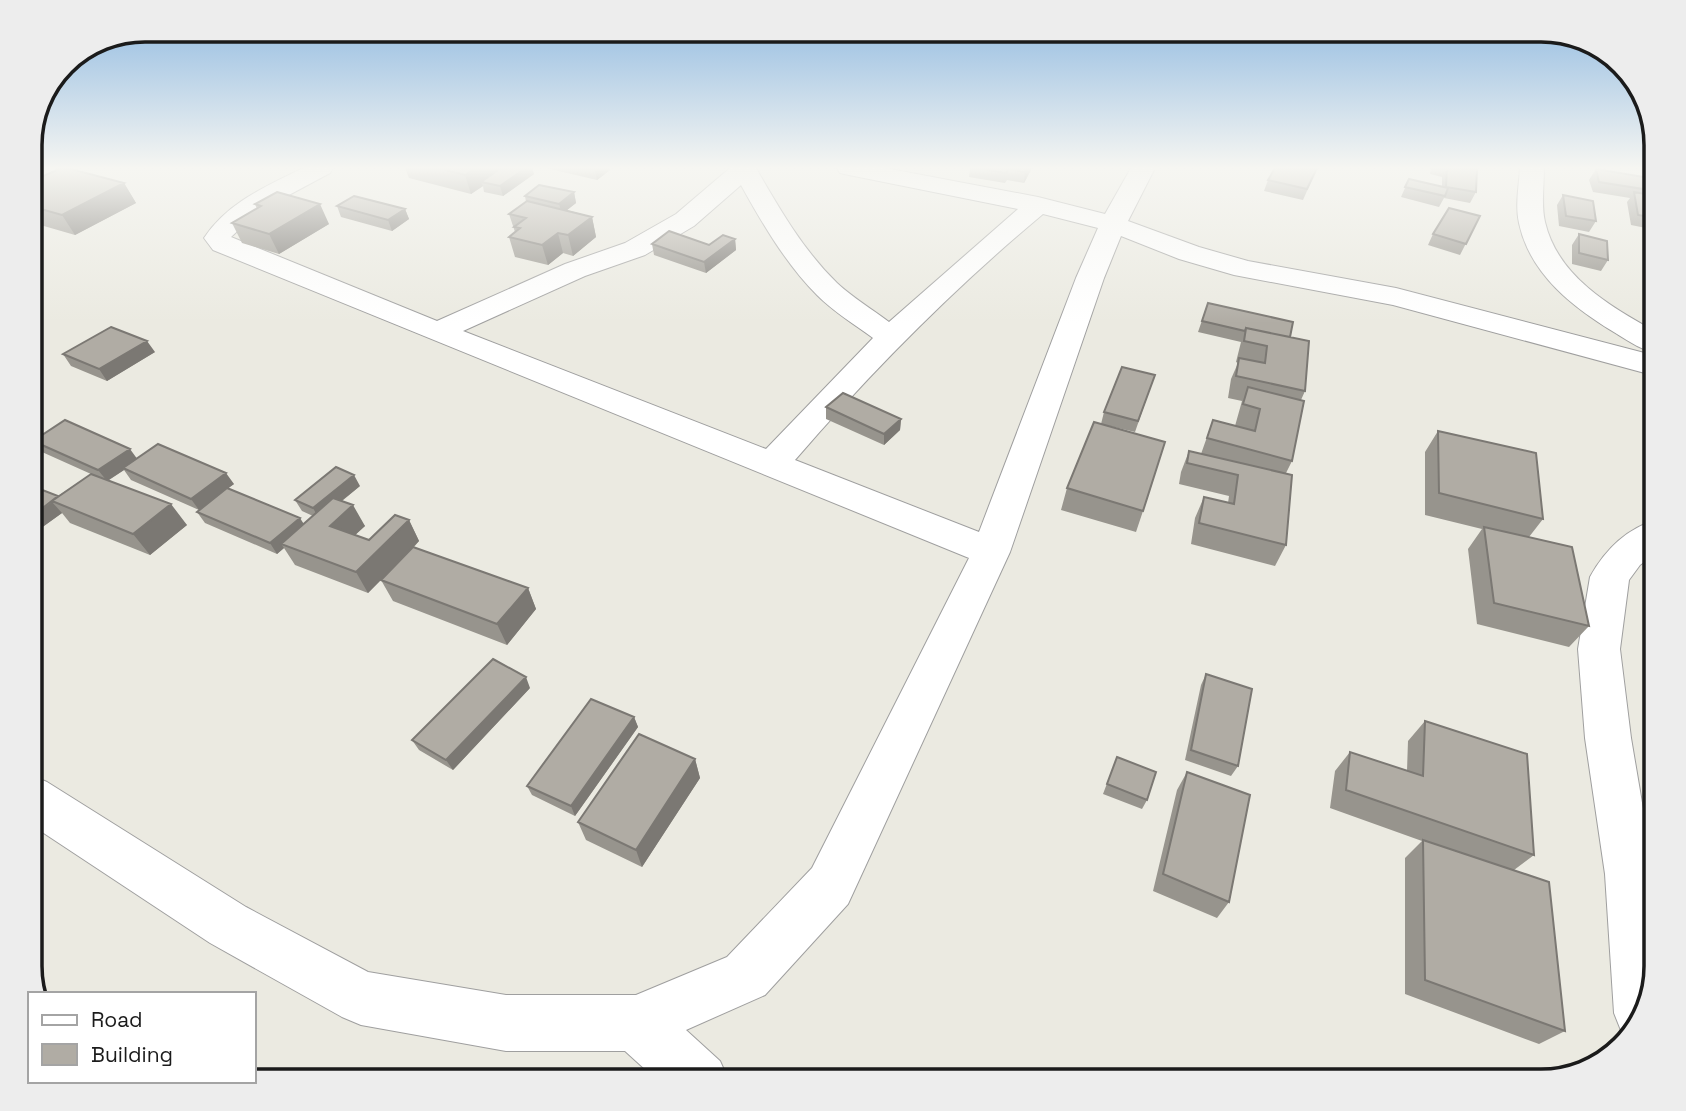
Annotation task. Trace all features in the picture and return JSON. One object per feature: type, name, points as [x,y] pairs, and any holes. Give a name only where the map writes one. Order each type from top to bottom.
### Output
[{"type":"street","points":[[231,220],[217,238],[223,244],[991,552]]},
{"type":"street","points":[[437,332],[575,270],[635,249],[685,220]]},
{"type":"street","points":[[773,220],[791,246],[828,289],[890,337]]},
{"type":"street","points":[[772,464],[890,337],[1020,220]]},
{"type":"street","points":[[1097,220],[1189,253],[1244,269],[1396,297],[1644,363]]},
{"type":"street","points":[[42,805],[229,925],[362,998],[506,1023],[636,1023],[747,976],[830,886],[991,552],[1090,278],[1115,220]]},
{"type":"street","points":[[1532,220],[1544,252],[1565,284],[1611,318],[1644,337]]},
{"type":"street","points":[[1642,985],[1643,884],[1608,738],[1599,649],[1610,577],[1626,555],[1644,542]]},
{"type":"street","points":[[636,1023],[686,1069]]},
{"type":"building","points":[[237,220],[293,220],[269,234],[232,223]]},
{"type":"building","points":[[524,220],[588,220],[568,235],[558,233],[542,245],[509,237],[520,228],[514,227]]},
{"type":"building","points":[[1442,220],[1478,220],[1466,244],[1433,234]]},
{"type":"building","points":[[669,231],[709,245],[723,235],[735,239],[704,262],[652,244]]},
{"type":"building","points":[[1579,234],[1607,241],[1608,260],[1579,253]]},
{"type":"building","points":[[1208,303],[1293,322],[1290,337],[1246,328],[1245,331],[1202,321]]},
{"type":"building","points":[[111,327],[147,341],[99,369],[63,354]]},
{"type":"building","points":[[1246,328],[1309,341],[1305,391],[1236,376],[1239,358],[1265,363],[1267,346],[1244,341]]},
{"type":"building","points":[[1122,367],[1155,375],[1138,421],[1104,412]]},
{"type":"building","points":[[1248,387],[1304,401],[1292,461],[1207,438],[1213,420],[1255,431],[1260,409],[1243,404]]},
{"type":"building","points":[[843,393],[901,419],[884,434],[826,407]]},
{"type":"building","points":[[65,420],[130,449],[98,470],[42,445],[42,435]]},
{"type":"building","points":[[1094,422],[1165,442],[1143,511],[1067,488]]},
{"type":"building","points":[[1438,431],[1536,453],[1543,519],[1439,493]]},
{"type":"building","points":[[158,444],[226,473],[191,499],[123,468]]},
{"type":"building","points":[[1189,451],[1292,475],[1286,545],[1199,523],[1204,497],[1234,504],[1238,475],[1187,463]]},
{"type":"building","points":[[336,467],[354,475],[313,508],[295,500]]},
{"type":"building","points":[[91,474],[171,504],[133,534],[52,501]]},
{"type":"building","points":[[227,488],[300,518],[270,543],[197,512]]},
{"type":"building","points":[[42,490],[58,496],[42,509]]},
{"type":"building","points":[[333,498],[353,505],[330,526],[369,540],[395,515],[409,520],[356,572],[281,544]]},
{"type":"building","points":[[1484,527],[1572,547],[1589,626],[1494,603]]},
{"type":"building","points":[[413,547],[528,588],[497,624],[381,580]]},
{"type":"building","points":[[493,659],[526,677],[446,760],[412,740]]},
{"type":"building","points":[[1206,674],[1252,689],[1238,766],[1191,750]]},
{"type":"building","points":[[591,699],[634,717],[571,806],[527,786]]},
{"type":"building","points":[[1425,721],[1527,754],[1534,855],[1346,790],[1350,752],[1423,776]]},
{"type":"building","points":[[639,734],[695,759],[636,850],[578,822]]},
{"type":"building","points":[[1117,757],[1156,772],[1147,800],[1107,784]]},
{"type":"building","points":[[1187,772],[1250,795],[1229,902],[1163,874]]},
{"type":"building","points":[[1423,840],[1549,882],[1565,1031],[1425,980]]}]
